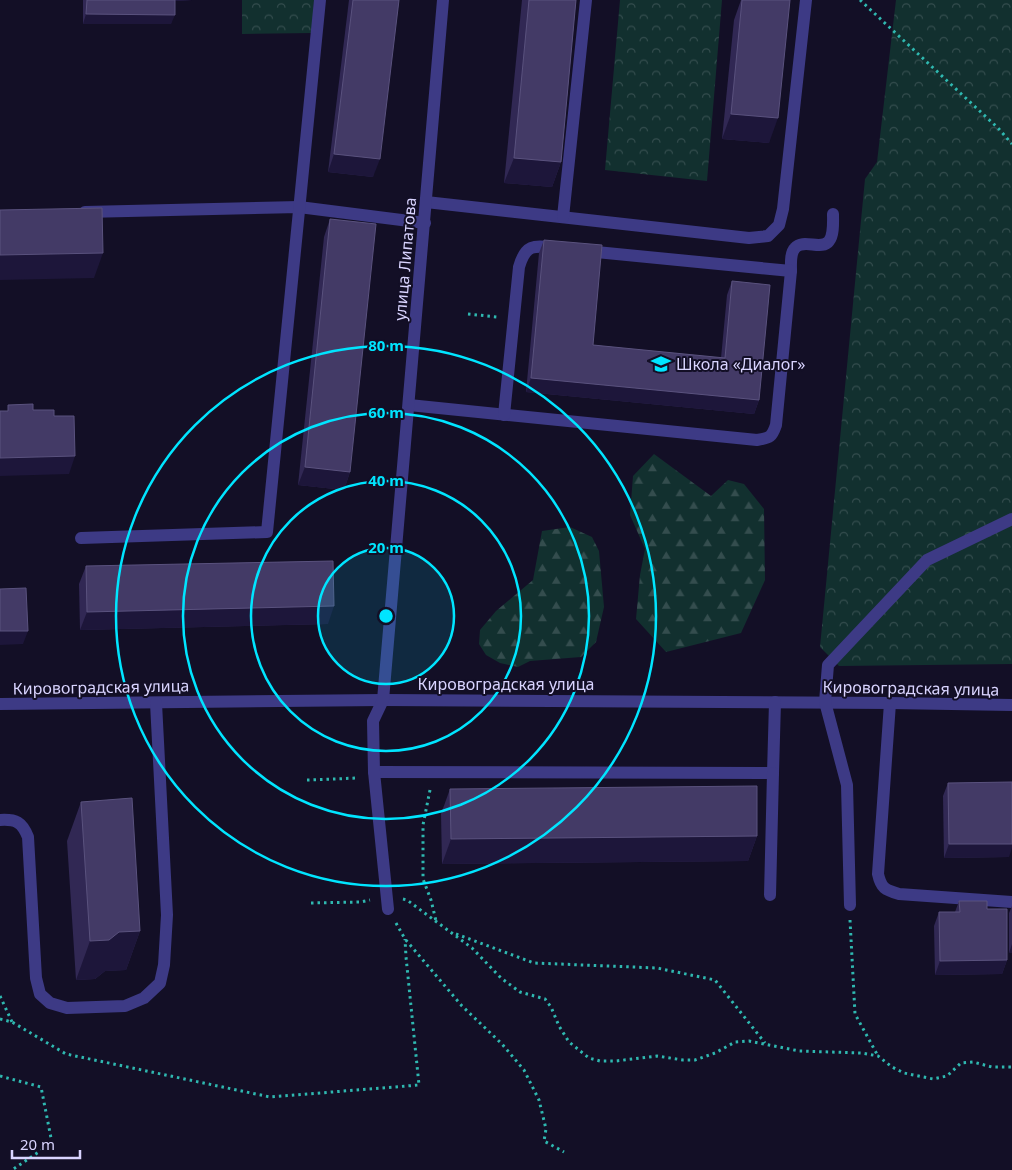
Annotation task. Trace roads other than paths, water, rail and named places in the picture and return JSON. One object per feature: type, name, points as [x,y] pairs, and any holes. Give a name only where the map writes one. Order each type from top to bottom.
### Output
[{"type":"street","points":[[81,538],[267,532],[320,0]]},
{"type":"street","name":"улица Липатова","points":[[388,909],[375,775],[373,721],[383,700],[443,0]]},
{"type":"street","points":[[563,217],[586,0]]},
{"type":"street","points":[[426,202],[749,238],[768,236],[779,225],[783,210],[806,0]]},
{"type":"street","points":[[70,213],[299,207],[425,223]]},
{"type":"street","points":[[408,405],[757,440],[767,439],[773,433],[776,424],[792,253],[800,244],[820,245],[829,242],[833,214]]},
{"type":"street","points":[[504,415],[519,267],[522,256],[528,248],[540,247],[791,271]]},
{"type":"street","points":[[850,905],[848,785],[825,702],[828,665],[927,560],[1012,519]]},
{"type":"street","name":"Кировоградская улица","points":[[0,704],[383,700],[825,702],[1012,706]]},
{"type":"street","points":[[0,820],[9,819],[18,822],[24,827],[28,838],[36,978],[40,994],[50,1003],[67,1008],[125,1006],[144,998],[160,983],[164,965],[167,916],[156,702]]},
{"type":"street","points":[[770,895],[775,702]]},
{"type":"street","points":[[890,703],[878,874],[880,884],[888,891],[898,894],[1012,902]]},
{"type":"street","points":[[375,775],[433,772],[773,773]]},
{"type":"place","name":"Школа «Диалог»","points":[[661,364]]}]
